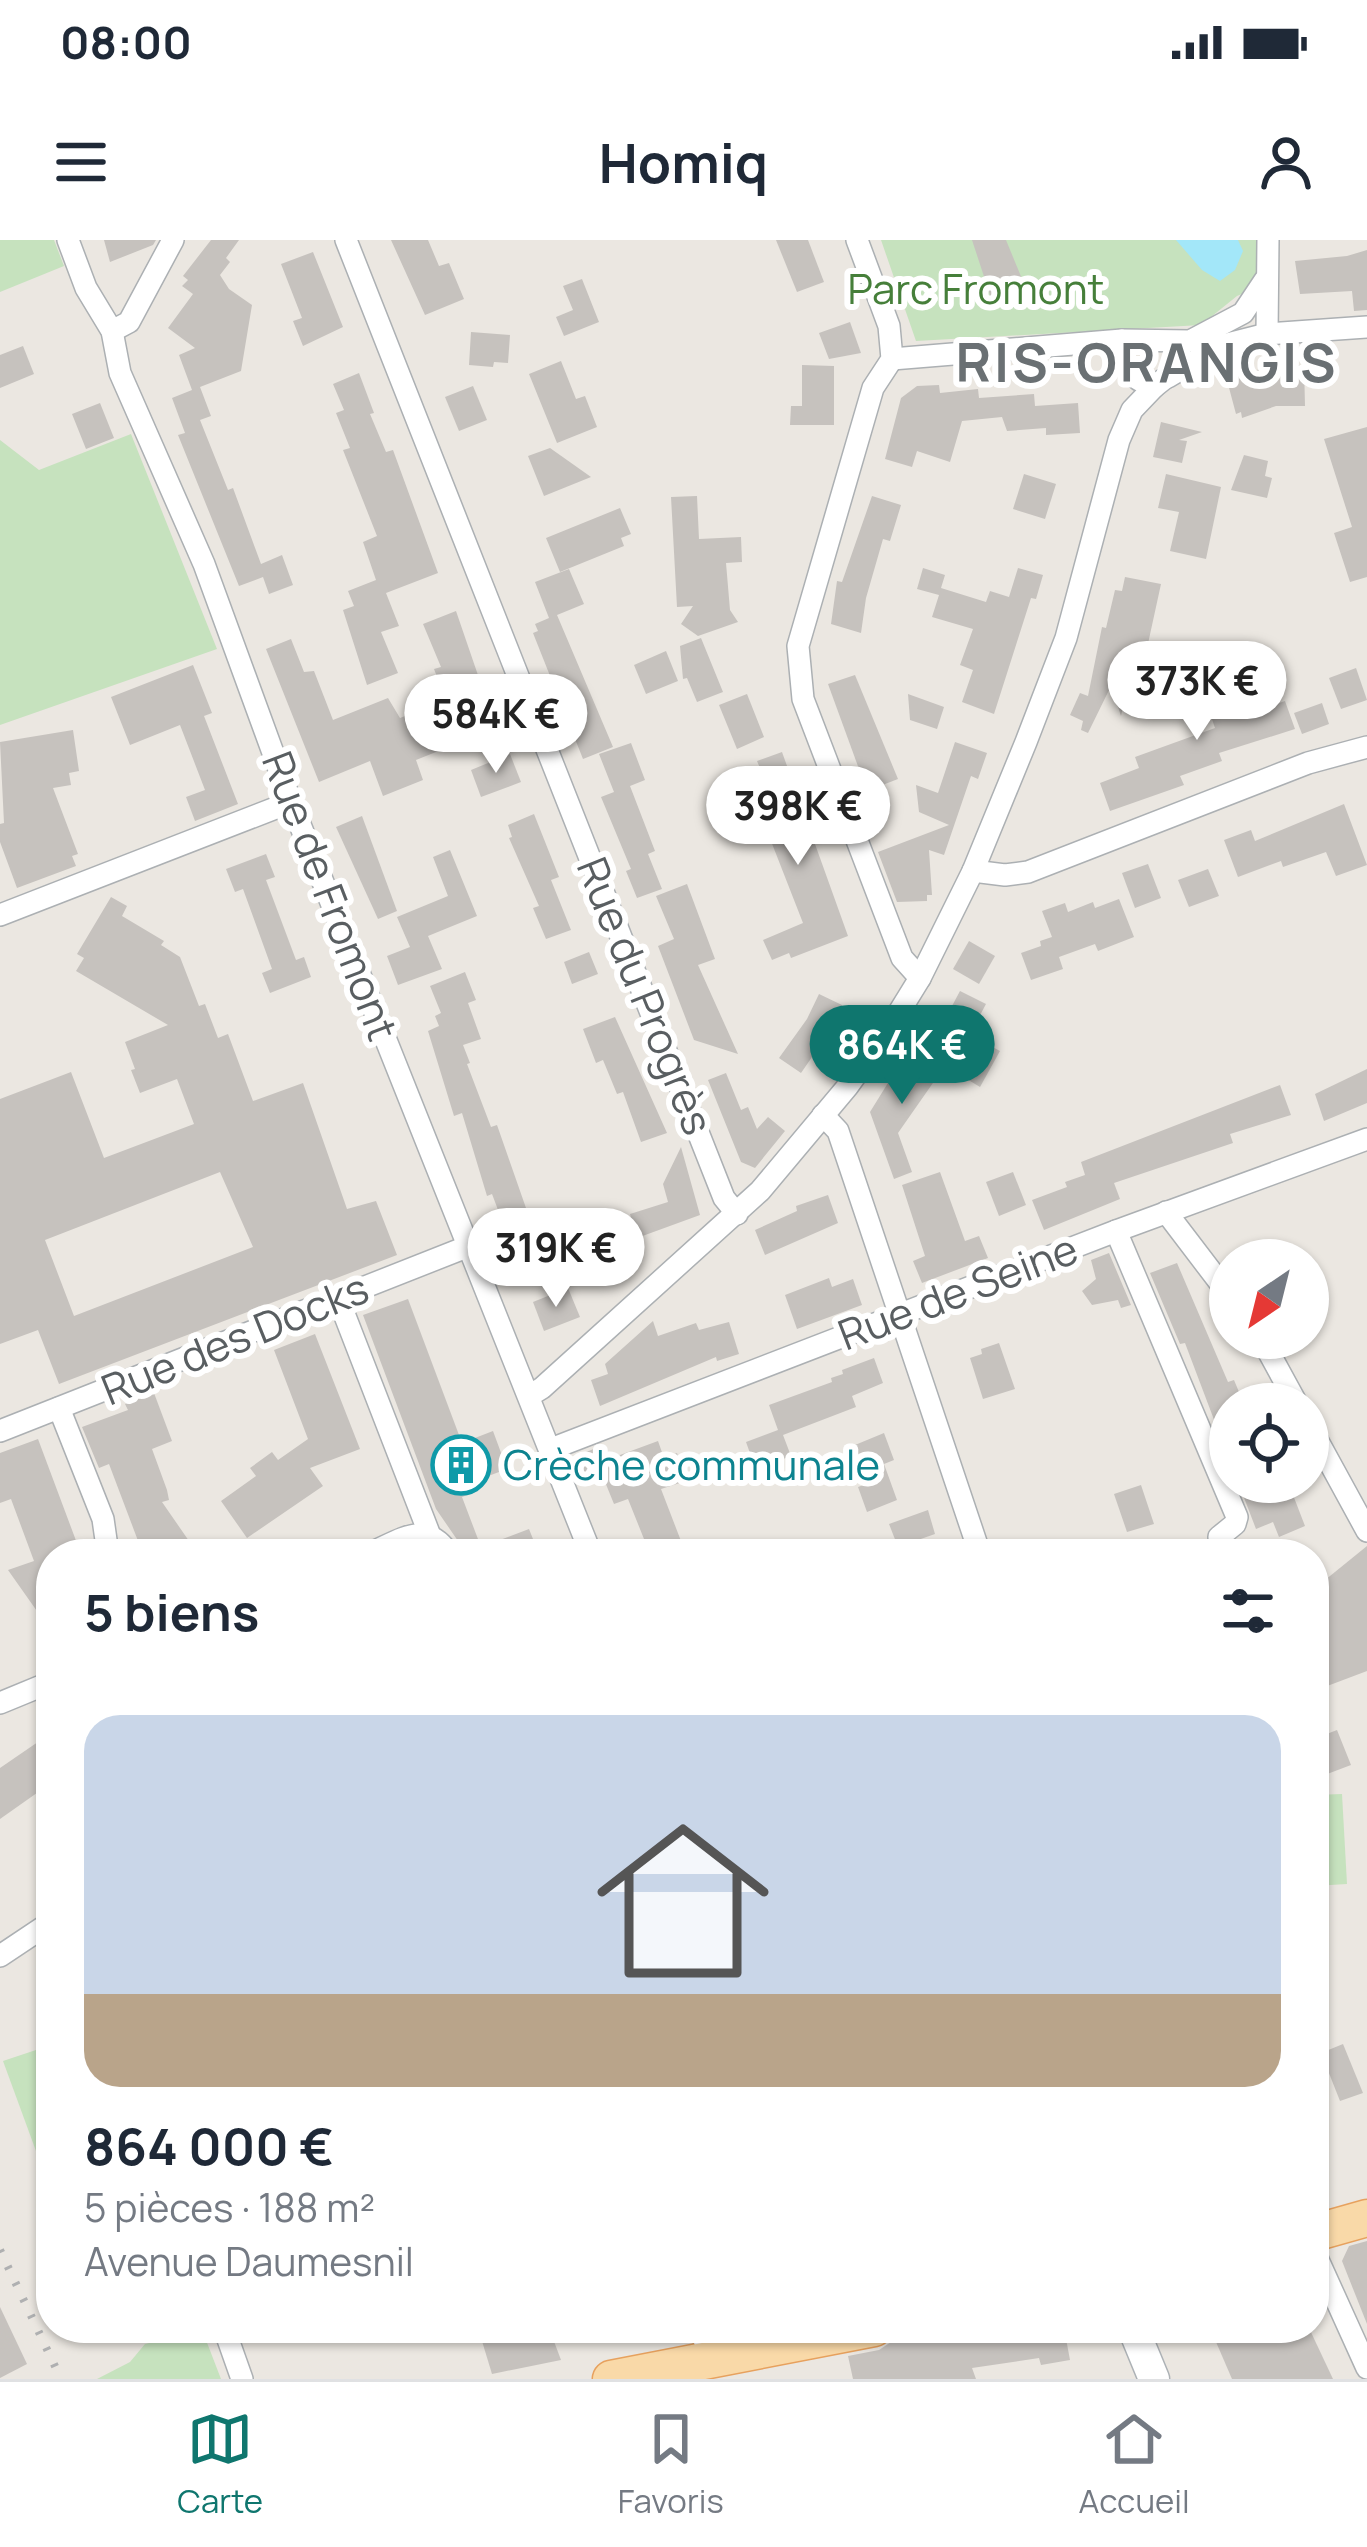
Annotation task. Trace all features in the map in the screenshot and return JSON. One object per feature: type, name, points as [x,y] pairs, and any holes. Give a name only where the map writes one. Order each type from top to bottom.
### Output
[{"type":"main road","points":[[1329,2229],[1367,2218]]},
{"type":"main road","points":[[611,2379],[706,2345]]},
{"type":"street","name":"Rue de Fromont","points":[[68,240],[86,289],[112,331],[120,373],[204,564],[291,802],[550,1449],[580,1539]]},
{"type":"street","points":[[112,331],[130,322],[173,240]]},
{"type":"street","name":"Rue du Progrès","points":[[346,240],[724,1198],[737,1214]]},
{"type":"street","points":[[856,240],[889,326],[892,359],[873,388],[810,593],[798,646],[802,699],[902,958],[920,978]]},
{"type":"street","points":[[1267,334],[1268,240]]},
{"type":"street","points":[[892,359],[1091,343],[1122,350],[1190,341],[1243,313],[1265,280]]},
{"type":"street","points":[[529,1396],[737,1214],[789,1159],[888,1030],[920,978],[973,871],[1066,638],[1119,440],[1132,410],[1161,382],[1220,346],[1267,334],[1367,326]]},
{"type":"street","points":[[1159,343],[1161,382]]},
{"type":"street","points":[[1122,350],[1135,381],[1161,382]]},
{"type":"street","points":[[973,871],[1028,872],[1308,764],[1367,747]]},
{"type":"street","points":[[0,915],[291,802]]},
{"type":"street","points":[[824,1115],[838,1131],[975,1539]]},
{"type":"street","name":"Rue de Seine","points":[[550,1449],[1367,1138]]},
{"type":"street","points":[[1166,1212],[1209,1268]]},
{"type":"street","points":[[1116,1231],[1237,1517],[1219,1539]]},
{"type":"street","name":"Rue des Docks","points":[[0,1431],[469,1246]]},
{"type":"street","points":[[338,1298],[429,1533]]},
{"type":"street","points":[[59,1408],[103,1519],[106,1539]]},
{"type":"street","points":[[1329,1461],[1367,1531]]},
{"type":"street","points":[[404,1539],[419,1533],[438,1539]]},
{"type":"street","points":[[0,1703],[36,1688]]},
{"type":"street","points":[[0,1956],[36,1932]]},
{"type":"street","points":[[1329,2285],[1367,2368]]},
{"type":"street","points":[[229,2343],[242,2379]]},
{"type":"street","points":[[1139,2343],[1154,2379]]},
{"type":"green space","points":[[0,240],[54,240],[64,266],[0,292]]},
{"type":"green space","name":"Parc Fromont","points":[[881,240],[1257,240],[1256,288],[1237,296],[1201,325],[916,341]]},
{"type":"green space","points":[[131,434],[217,649],[0,725],[0,440],[39,470]]},
{"type":"green space","points":[[1329,1794],[1342,1794],[1347,1884],[1329,1885]]},
{"type":"green space","points":[[36,2050],[36,2151],[3,2061]]},
{"type":"green space","points":[[207,2343],[221,2379],[97,2379],[130,2362],[145,2344]]},
{"type":"water","points":[[1176,240],[1238,240],[1243,251],[1235,270],[1220,281],[1202,270]]},
{"type":"building","points":[[104,240],[156,240],[110,262]]},
{"type":"building","points":[[211,240],[239,240],[220,275],[229,289],[252,305],[241,371],[200,387],[211,416],[200,420],[228,490],[233,488],[261,564],[282,555],[293,585],[269,594],[263,577],[239,586],[178,435],[185,433],[172,398],[192,390],[179,355],[195,348],[168,328],[193,294],[182,286],[188,280],[183,276]]},
{"type":"building","points":[[391,240],[428,240],[439,266],[449,263],[464,299],[425,315]]},
{"type":"building","points":[[776,240],[808,240],[824,282],[797,292]]},
{"type":"building","points":[[972,240],[1006,240],[1027,291],[993,304]]},
{"type":"building","points":[[1367,250],[1367,310],[1354,311],[1352,291],[1300,294],[1295,261]]},
{"type":"building","points":[[313,252],[343,327],[303,346],[293,321],[302,318],[281,264]]},
{"type":"building","points":[[582,279],[599,322],[564,336],[556,317],[573,310],[563,286]]},
{"type":"building","points":[[850,322],[861,353],[829,359],[819,333]]},
{"type":"building","points":[[471,332],[510,335],[508,363],[469,365]]},
{"type":"building","points":[[23,346],[34,374],[0,388],[0,355]]},
{"type":"building","points":[[561,361],[576,399],[585,396],[597,427],[557,443],[529,374]]},
{"type":"building","points":[[802,365],[834,366],[834,425],[790,425],[791,406],[802,406]]},
{"type":"building","points":[[1304,365],[1305,406],[1276,406],[1242,418],[1241,412],[1236,414],[1228,384],[1234,382],[1231,375]]},
{"type":"building","points":[[359,373],[374,413],[370,414],[386,452],[393,450],[438,573],[386,593],[399,626],[381,632],[398,673],[367,685],[343,610],[354,606],[348,591],[376,580],[363,542],[377,536],[343,450],[350,448],[336,413],[344,410],[333,384]]},
{"type":"building","points":[[939,385],[940,393],[978,389],[979,398],[1034,394],[1035,406],[1078,403],[1080,433],[1046,435],[1046,428],[1007,431],[1002,417],[962,421],[950,462],[917,451],[912,467],[885,459],[901,398],[917,386]]},
{"type":"building","points":[[473,386],[487,420],[459,431],[445,397]]},
{"type":"building","points":[[100,403],[114,438],[86,449],[72,414]]},
{"type":"building","points":[[1161,422],[1202,432],[1179,440],[1187,441],[1182,463],[1153,457]]},
{"type":"building","points":[[1367,427],[1367,577],[1350,582],[1334,533],[1352,527],[1324,439]]},
{"type":"building","points":[[550,448],[591,477],[544,496],[528,456]]},
{"type":"building","points":[[1244,455],[1268,461],[1265,476],[1272,478],[1267,498],[1231,490]]},
{"type":"building","points":[[1024,474],[1056,484],[1045,519],[1013,509]]},
{"type":"building","points":[[1166,474],[1221,487],[1206,559],[1170,551],[1179,512],[1158,508]]},
{"type":"building","points":[[697,496],[699,539],[741,537],[742,562],[726,563],[730,610],[738,622],[698,636],[681,624],[693,606],[677,607],[671,497]]},
{"type":"building","points":[[872,496],[901,505],[890,541],[883,539],[861,633],[831,624],[837,581],[842,582]]},
{"type":"building","points":[[620,508],[631,534],[621,538],[624,546],[560,572],[546,538]]},
{"type":"building","points":[[923,568],[945,575],[941,588],[986,602],[990,591],[1009,597],[1018,568],[1043,575],[1036,599],[1031,598],[994,714],[962,702],[973,670],[960,665],[973,629],[932,617],[939,595],[917,589]]},
{"type":"building","points":[[569,569],[584,604],[557,615],[613,747],[583,759],[533,633],[538,631],[535,624],[549,618],[535,582]]},
{"type":"building","points":[[1125,577],[1161,584],[1144,662],[1134,660],[1121,716],[1111,686],[1088,733],[1081,730],[1083,721],[1070,715],[1080,693],[1088,696],[1102,627],[1106,628],[1115,590],[1122,591]]},
{"type":"building","points":[[456,611],[480,681],[444,695],[434,669],[441,667],[423,624]]},
{"type":"building","points":[[701,638],[723,692],[697,702],[687,678],[683,679],[680,646]]},
{"type":"building","points":[[291,639],[304,672],[314,671],[333,720],[388,698],[400,718],[423,709],[441,750],[416,760],[423,780],[383,796],[370,761],[319,782],[266,649]]},
{"type":"building","points":[[666,651],[678,681],[646,694],[634,665]]},
{"type":"building","points":[[1217,658],[1237,717],[1285,701],[1295,729],[1219,753],[1222,761],[1180,776],[1184,785],[1110,811],[1100,783],[1139,768],[1135,757],[1215,728],[1194,667]]},
{"type":"building","points":[[193,665],[212,713],[204,716],[238,804],[195,821],[186,797],[205,790],[180,725],[130,745],[111,697]]},
{"type":"building","points":[[1356,668],[1367,700],[1341,709],[1329,678]]},
{"type":"building","points":[[855,675],[898,779],[867,791],[828,684]]},
{"type":"building","points":[[747,694],[764,737],[737,749],[719,705]]},
{"type":"building","points":[[908,694],[944,707],[937,729],[910,720]]},
{"type":"building","points":[[1322,703],[1329,724],[1302,734],[1294,713]]},
{"type":"building","points":[[73,730],[79,771],[69,773],[71,785],[53,788],[78,854],[72,856],[76,866],[17,888],[0,842],[0,824],[4,823],[0,742]]},
{"type":"building","points":[[955,742],[987,753],[978,779],[971,776],[944,855],[929,850],[932,895],[927,895],[927,901],[897,902],[878,852],[949,825],[919,812],[916,785],[938,793]]},
{"type":"building","points":[[631,743],[645,780],[630,786],[655,851],[648,854],[662,889],[637,898],[626,871],[631,869],[601,797],[614,792],[599,754]]},
{"type":"building","points":[[782,752],[848,936],[791,958],[789,953],[772,960],[763,940],[803,923],[760,813],[776,806],[757,761]]},
{"type":"building","points":[[510,754],[521,782],[481,797],[471,770]]},
{"type":"building","points":[[1344,804],[1367,865],[1336,876],[1326,852],[1283,867],[1281,861],[1238,877],[1224,840],[1251,830],[1255,841]]},
{"type":"building","points":[[534,814],[559,877],[551,880],[571,930],[546,939],[533,908],[539,906],[509,838],[508,825]]},
{"type":"building","points":[[362,816],[397,911],[378,919],[336,827]]},
{"type":"building","points":[[450,850],[477,916],[428,936],[442,969],[398,985],[387,956],[410,947],[397,917],[448,896],[433,857]]},
{"type":"building","points":[[266,854],[275,877],[266,880],[296,960],[304,957],[311,977],[270,993],[262,973],[272,969],[243,889],[235,892],[226,869]]},
{"type":"building","points":[[1148,864],[1161,898],[1135,908],[1122,873]]},
{"type":"building","points":[[1208,869],[1219,896],[1189,907],[1178,880]]},
{"type":"building","points":[[687,884],[715,959],[698,965],[738,1054],[694,1040],[658,946],[674,939],[656,896]]},
{"type":"building","points":[[111,897],[127,906],[122,916],[164,941],[161,945],[180,957],[199,1006],[205,1004],[218,1038],[228,1034],[253,1101],[303,1083],[347,1209],[376,1201],[397,1255],[59,1384],[38,1330],[0,1344],[0,1099],[71,1072],[104,1158],[194,1124],[177,1079],[140,1093],[131,1070],[135,1069],[125,1042],[168,1025],[76,971],[84,958],[77,954]],"holes":[[[220,1172],[253,1247],[74,1316],[45,1240]]]},
{"type":"building","points":[[1119,899],[1134,937],[1098,951],[1095,944],[1059,957],[1063,969],[1031,980],[1021,953],[1052,937],[1042,911],[1065,903],[1068,912],[1093,902],[1095,908]]},
{"type":"building","points":[[969,941],[995,956],[979,984],[953,969]]},
{"type":"building","points":[[589,952],[598,974],[572,984],[564,962]]},
{"type":"building","points":[[465,972],[476,1000],[468,1003],[481,1039],[463,1045],[467,1064],[491,1127],[497,1125],[541,1251],[511,1263],[500,1234],[506,1231],[492,1194],[487,1196],[462,1113],[454,1116],[428,1031],[439,1026],[435,1016],[441,1013],[430,986]]},
{"type":"building","points":[[960,991],[986,1004],[970,1034],[944,1021]]},
{"type":"building","points":[[819,994],[842,1005],[841,1015],[801,1073],[779,1058]]},
{"type":"building","points":[[615,1017],[667,1133],[641,1142],[623,1092],[617,1094],[603,1060],[596,1063],[583,1029]]},
{"type":"building","points":[[972,1036],[1000,1051],[980,1087],[952,1070]]},
{"type":"building","points":[[909,1049],[942,1070],[898,1133],[912,1172],[894,1179],[870,1112]]},
{"type":"building","points":[[1367,1069],[1367,1103],[1324,1121],[1315,1094]]},
{"type":"building","points":[[726,1073],[741,1110],[748,1107],[757,1129],[768,1117],[785,1131],[755,1168],[741,1162],[708,1080]]},
{"type":"building","points":[[1280,1085],[1291,1115],[1230,1134],[1233,1143],[1114,1183],[1120,1199],[1044,1230],[1032,1200],[1085,1175],[1081,1162]]},
{"type":"building","points":[[681,1147],[700,1215],[637,1238],[630,1214],[668,1202],[663,1184]]},
{"type":"building","points":[[940,1172],[965,1241],[979,1236],[988,1258],[922,1283],[913,1261],[925,1256],[902,1185]]},
{"type":"building","points":[[1013,1172],[1026,1205],[999,1216],[986,1182]]},
{"type":"building","points":[[828,1195],[838,1223],[765,1255],[755,1230],[797,1211],[796,1206]]},
{"type":"building","points":[[614,1246],[621,1264],[614,1267],[618,1276],[594,1284],[585,1256]]},
{"type":"building","points":[[1109,1253],[1131,1305],[1121,1308],[1118,1300],[1092,1305],[1082,1291],[1096,1279],[1091,1260]]},
{"type":"building","points":[[1177,1263],[1209,1338],[1209,1359],[1218,1359],[1228,1382],[1234,1380],[1235,1383],[1209,1383],[1209,1406],[1185,1343],[1180,1344],[1150,1273]]},
{"type":"building","points":[[829,1278],[832,1287],[853,1279],[862,1305],[797,1329],[785,1295]]},
{"type":"building","points":[[568,1288],[580,1317],[544,1331],[533,1302]]},
{"type":"building","points":[[408,1299],[462,1443],[493,1431],[507,1469],[475,1481],[478,1491],[462,1497],[478,1539],[457,1539],[436,1509],[363,1315]]},
{"type":"building","points":[[653,1321],[658,1336],[696,1323],[699,1330],[729,1322],[739,1354],[717,1361],[716,1357],[600,1406],[591,1380],[608,1374],[605,1364]]},
{"type":"building","points":[[315,1334],[360,1449],[310,1468],[323,1486],[247,1538],[221,1501],[256,1476],[250,1468],[272,1452],[278,1460],[308,1439],[274,1350]]},
{"type":"building","points":[[999,1343],[1015,1389],[983,1399],[970,1358]]},
{"type":"building","points":[[874,1358],[883,1383],[852,1396],[856,1407],[783,1435],[791,1456],[756,1470],[746,1442],[778,1430],[769,1405],[832,1382],[842,1370]]},
{"type":"building","points":[[154,1393],[172,1441],[152,1449],[169,1500],[162,1502],[188,1539],[137,1539],[109,1464],[99,1468],[82,1427],[128,1410],[125,1404]]},
{"type":"building","points":[[884,1433],[894,1460],[884,1464],[897,1500],[867,1512],[858,1487],[869,1483],[855,1445]]},
{"type":"building","points":[[38,1439],[75,1539],[36,1539],[36,1610],[8,1570],[34,1561],[11,1499],[0,1503],[0,1453]]},
{"type":"building","points":[[658,1441],[664,1458],[677,1453],[686,1481],[661,1489],[680,1539],[644,1539],[628,1499],[614,1504],[603,1477],[584,1485],[575,1462],[579,1455],[596,1448],[601,1462]]},
{"type":"building","points":[[1141,1485],[1154,1524],[1127,1532],[1114,1494]]},
{"type":"building","points":[[1246,1503],[1296,1503],[1305,1526],[1279,1537],[1273,1522],[1256,1529]]},
{"type":"building","points":[[928,1510],[935,1534],[895,1539],[889,1524]]},
{"type":"building","points":[[529,1529],[533,1539],[502,1539]]},
{"type":"building","points":[[1367,1546],[1367,1671],[1329,1685],[1329,1577]]},
{"type":"building","points":[[1337,1730],[1351,1765],[1329,1773],[1329,1733]]},
{"type":"building","points":[[36,1743],[36,1794],[0,1819],[0,1768]]},
{"type":"building","points":[[1343,2044],[1363,2093],[1340,2101],[1329,2073],[1329,2050]]},
{"type":"building","points":[[1367,2241],[1367,2324],[1342,2261],[1349,2246]]},
{"type":"building","points":[[0,2307],[27,2364],[0,2378]]},
{"type":"building","points":[[483,2343],[555,2343],[561,2360],[492,2374]]},
{"type":"building","points":[[890,2343],[1067,2343],[1070,2360],[1041,2365],[1039,2358],[972,2368],[976,2379],[853,2379],[848,2356]]},
{"type":"building","points":[[1216,2343],[1316,2343],[1333,2379],[1232,2379]]},
{"type":"railway","points":[[0,2250],[36,2326]]},
{"type":"railway","points":[[44,2343],[61,2379]]},
{"type":"place","name":"Crèche communale","points":[[461,1465]]},
{"type":"district","name":"RIS-ORANGIS","points":[[1147,363]]}]
